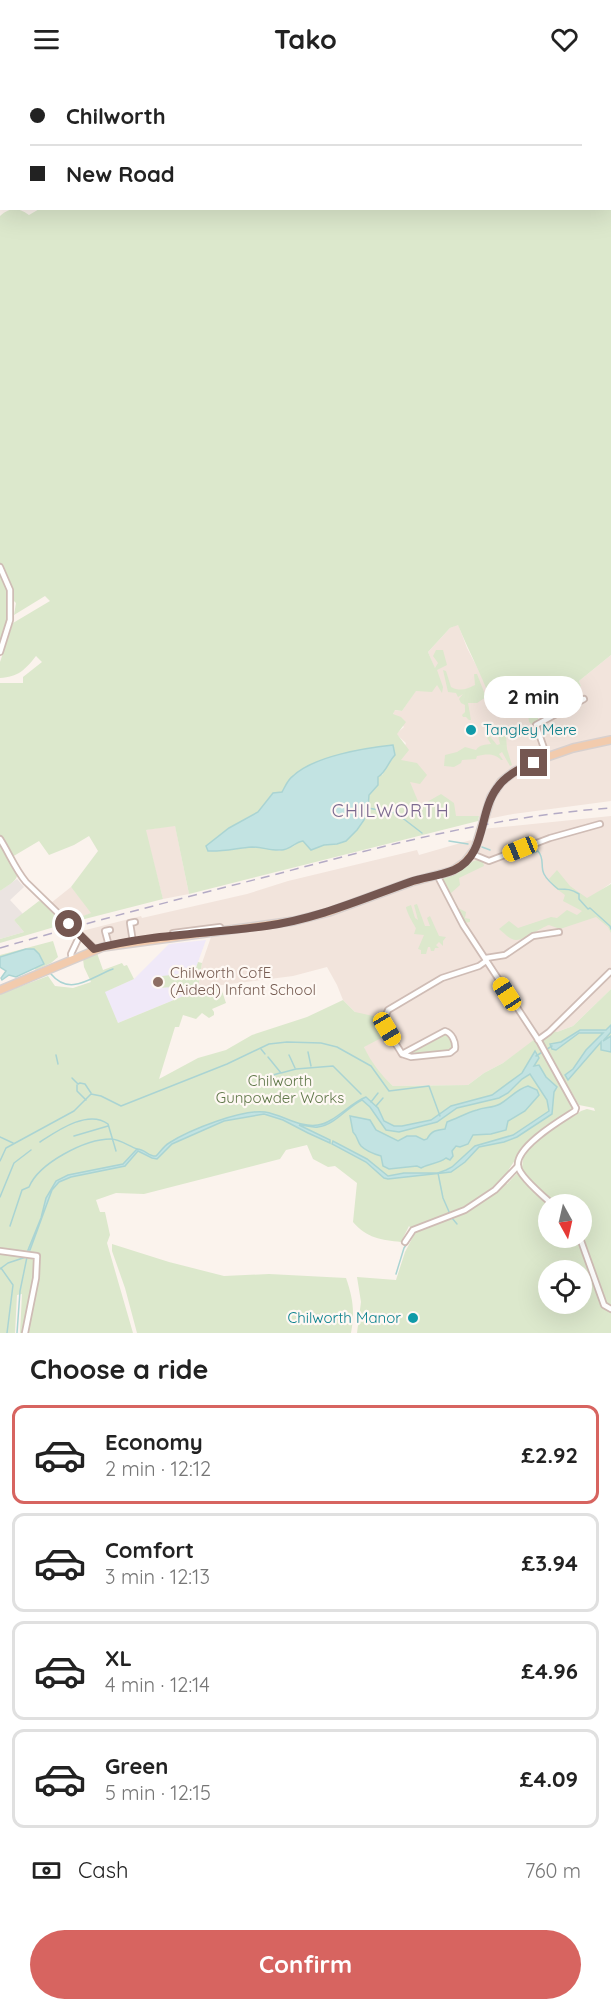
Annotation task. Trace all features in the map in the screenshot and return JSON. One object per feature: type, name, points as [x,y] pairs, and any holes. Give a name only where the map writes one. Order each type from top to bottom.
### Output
[{"type":"main road","points":[[0,990],[94,949],[194,932],[266,926],[311,917],[411,882],[456,869],[472,854],[491,797],[501,782],[515,771],[573,748],[611,740]]},
{"type":"street","points":[[0,567],[10,590],[10,620],[0,652]]},
{"type":"street","points":[[547,758],[536,725],[584,699]]},
{"type":"street","points":[[472,854],[489,861],[550,838],[600,824]]},
{"type":"street","points":[[0,839],[18,873],[94,949]]},
{"type":"street","points":[[436,875],[463,925],[543,1048],[576,1108],[575,1112],[544,1132],[526,1148],[518,1160],[518,1166],[523,1175],[542,1194]]},
{"type":"street","points":[[131,923],[133,942]]},
{"type":"street","points":[[98,933],[108,930],[109,946]]},
{"type":"street","points":[[173,933],[194,932]]},
{"type":"street","points":[[402,1054],[445,1031],[450,1034],[456,1046],[455,1050],[450,1053],[411,1057],[402,1054],[386,1025],[388,1010],[442,978],[479,966],[486,960],[505,955],[533,936],[559,932]]},
{"type":"street","points":[[72,960],[71,954],[80,935]]},
{"type":"street","points":[[538,1040],[610,972]]},
{"type":"street","points":[[405,1242],[413,1230],[465,1210],[495,1190],[518,1166]]},
{"type":"street","points":[[584,1248],[604,1305],[611,1309]]},
{"type":"street","points":[[0,1251],[34,1255],[36,1278],[25,1333]]},
{"type":"shaded area","points":[[458,624],[467,648],[489,690],[495,713],[537,712],[581,686],[579,681],[611,655],[611,801],[478,821],[479,816],[456,816],[420,807],[400,760],[406,743],[396,734],[404,727],[393,715],[394,710],[402,711],[416,690],[425,691],[435,669],[428,652],[450,628]]},
{"type":"shaded area","points":[[611,816],[611,883],[597,893],[611,929],[611,989],[573,1026],[541,1041],[535,1040],[468,1085],[393,1086],[382,1076],[368,1057],[355,1012],[343,1000],[327,967],[293,976],[198,988],[202,963],[211,937],[209,932],[95,949],[78,932],[247,894],[288,881],[417,850],[419,855],[471,840],[474,843],[482,829]]},
{"type":"shaded area","points":[[175,825],[189,894],[163,899],[145,830]]},
{"type":"shaded area","points":[[17,879],[24,887],[10,900],[23,914],[14,920],[24,932],[0,939],[0,891]]},
{"type":"shaded area","points":[[71,887],[92,913],[69,921],[51,903]]},
{"type":"shaded area","name":"Chilworth CofE (Aided) Infant School","points":[[206,940],[186,995],[118,1023],[104,992],[134,979],[169,944]]},
{"type":"green space","points":[[10,210],[18,210],[29,215],[38,210],[611,210],[611,655],[579,681],[581,686],[537,712],[536,728],[529,722],[528,712],[495,713],[458,625],[450,628],[428,652],[435,668],[438,663],[433,656],[436,650],[443,650],[447,665],[437,670],[443,687],[442,693],[437,685],[432,692],[416,691],[402,711],[395,710],[393,714],[406,722],[397,734],[409,750],[401,760],[417,763],[427,775],[420,784],[410,782],[420,806],[441,794],[454,803],[456,816],[479,816],[478,821],[189,894],[175,826],[146,830],[163,899],[73,922],[69,921],[91,913],[71,887],[98,851],[89,836],[49,855],[39,841],[12,857],[17,870],[15,880],[0,891],[0,683],[23,683],[23,677],[42,662],[36,656],[21,672],[0,678],[0,662],[13,623],[50,601],[45,596],[14,615],[16,603],[14,601],[0,644],[0,216]],"holes":[[[393,746],[383,774],[378,777],[378,785],[369,795],[368,808],[337,844],[324,845],[311,850],[303,841],[279,851],[254,847],[220,851],[206,846],[229,828],[258,812],[273,793],[282,792],[291,777],[313,764],[355,751]]]},
{"type":"green space","points":[[443,670],[446,671],[451,687],[460,690],[475,685],[474,674],[477,674],[486,697],[477,703],[468,703],[471,720],[462,715],[465,712],[465,705],[459,699],[463,694],[458,697],[456,693],[448,692]]},
{"type":"green space","points":[[488,734],[497,745],[500,744],[498,736],[506,736],[512,765],[510,766],[502,752],[499,754],[503,760],[493,755],[484,755],[477,756],[476,759],[462,760],[454,767],[444,766],[445,755],[465,747],[476,750],[481,746],[491,744],[486,736]]},
{"type":"green space","points":[[478,858],[482,858],[484,866],[459,878],[460,885],[451,893],[458,908],[466,912],[465,918],[470,919],[470,922],[464,923],[440,881]]},
{"type":"green space","points":[[557,870],[570,886],[587,898],[611,884],[611,933],[608,927],[596,917],[560,929],[549,925],[525,938],[516,940],[508,937],[499,929],[509,921],[518,928],[551,917],[557,918],[567,910],[577,915],[582,911],[563,901],[565,895],[554,887],[549,879]]},
{"type":"green space","points":[[39,901],[47,903],[68,923],[0,943],[0,939],[24,932],[14,920]]},
{"type":"green space","points":[[417,904],[425,926],[430,926],[427,918],[430,916],[439,936],[446,937],[443,946],[439,942],[436,945],[439,948],[435,948],[434,951],[428,947],[426,954],[421,954],[421,950],[418,949],[424,935],[414,934],[416,928],[406,907],[411,905],[415,918],[418,920],[414,905]]},
{"type":"green space","points":[[53,941],[58,957],[36,970],[21,958],[0,964],[0,955]]},
{"type":"green space","name":"Chilworth Gunpowder Works","points":[[97,953],[103,970],[122,963],[124,966],[127,965],[134,979],[105,992],[118,1023],[186,995],[189,986],[158,988],[153,985],[154,981],[162,980],[162,976],[189,973],[190,969],[195,971],[198,962],[202,963],[198,988],[220,985],[226,1003],[212,1009],[214,1015],[209,1018],[202,1013],[196,1019],[183,1015],[179,1027],[175,1027],[159,1079],[198,1058],[226,1050],[252,1035],[307,1017],[343,1000],[355,1012],[382,1018],[387,1035],[364,1047],[377,1068],[393,1086],[468,1085],[535,1039],[574,1109],[524,1147],[505,1175],[503,1180],[507,1184],[517,1173],[520,1174],[524,1154],[531,1144],[581,1111],[587,1109],[595,1111],[594,1108],[579,1105],[541,1041],[553,1031],[557,1032],[573,1026],[611,989],[611,1333],[357,1333],[361,1302],[357,1277],[396,1280],[405,1252],[415,1233],[409,1226],[401,1242],[363,1232],[353,1222],[357,1183],[335,1166],[328,1167],[313,1159],[307,1145],[286,1150],[280,1159],[144,1194],[116,1193],[96,1200],[100,1212],[105,1212],[110,1235],[107,1243],[133,1333],[20,1333],[22,1294],[17,1295],[15,1333],[0,1333],[0,994],[48,976],[55,986],[73,988],[91,982],[83,959]]},
{"type":"green space","points":[[443,1033],[448,1035],[452,1041],[451,1049],[448,1051],[410,1054],[410,1052]]},
{"type":"green space","points":[[112,1244],[224,1276],[269,1274],[346,1278],[353,1305],[351,1333],[137,1333],[112,1251]]},
{"type":"water","points":[[393,745],[395,755],[378,777],[378,785],[369,795],[364,820],[346,841],[311,850],[303,841],[281,850],[252,847],[208,851],[206,846],[229,828],[258,812],[273,793],[282,792],[290,779],[302,769],[340,754]]},
{"type":"water","points":[[26,949],[34,949],[44,964],[16,977],[9,975],[2,980],[6,971],[0,967],[0,957]]},
{"type":"water","points":[[611,1025],[611,1032],[603,1041],[611,1036],[611,1052],[601,1050],[601,1042],[568,1080],[565,1075],[573,1069],[586,1050],[603,1033],[579,1033],[556,1050],[552,1049],[550,1044],[561,1042],[580,1030],[606,1030]]},
{"type":"water","points":[[535,1051],[539,1058],[534,1066],[539,1065],[546,1077],[557,1087],[554,1092],[552,1114],[517,1137],[479,1147],[465,1162],[451,1172],[388,1179],[366,1162],[332,1144],[333,1141],[367,1159],[388,1176],[404,1173],[438,1173],[452,1167],[475,1146],[513,1135],[549,1111],[547,1100],[530,1074],[499,1098],[457,1108],[437,1122],[399,1132],[386,1130],[370,1107],[362,1100],[324,1126],[299,1125],[330,1140],[330,1143],[283,1120],[264,1114],[224,1121],[172,1144],[157,1159],[138,1151],[125,1166],[71,1177],[59,1182],[52,1190],[30,1250],[28,1250],[41,1218],[46,1198],[56,1181],[68,1175],[123,1164],[137,1149],[156,1156],[167,1144],[189,1132],[230,1117],[255,1112],[265,1112],[305,1125],[318,1125],[330,1121],[354,1104],[366,1097],[378,1108],[384,1121],[394,1126],[431,1120],[451,1106],[492,1095],[522,1073]]},
{"type":"water","points":[[528,1086],[537,1090],[539,1095],[525,1111],[508,1121],[506,1130],[473,1135],[468,1144],[456,1146],[450,1160],[446,1158],[421,1168],[417,1166],[389,1169],[383,1166],[381,1156],[363,1148],[353,1132],[350,1116],[370,1120],[376,1130],[398,1141],[407,1136],[416,1136],[424,1140],[435,1131],[445,1129],[447,1122],[504,1102],[520,1089]]},
{"type":"waterway","points":[[368,808],[396,813],[422,833]]},
{"type":"waterway","points":[[449,841],[468,844]]},
{"type":"waterway","points":[[482,847],[490,850]]},
{"type":"waterway","points":[[523,853],[527,855],[538,851],[548,880],[558,889],[579,894],[579,899],[588,909],[590,908],[611,929]]},
{"type":"waterway","points":[[51,974],[58,981],[73,985],[113,969]]},
{"type":"waterway","points":[[0,1161],[6,1148],[74,1111],[91,1094],[101,1096],[121,1106],[227,1064],[269,1044],[287,1042],[321,1043],[337,1047],[371,1066],[389,1091],[429,1086],[440,1116]]},
{"type":"waterway","points":[[536,1056],[552,1046]]},
{"type":"waterway","points":[[261,1049],[265,1054]]},
{"type":"waterway","points":[[308,1052],[311,1066]]},
{"type":"waterway","points":[[56,1055],[58,1064]]},
{"type":"waterway","points":[[289,1055],[295,1068]]},
{"type":"waterway","points":[[268,1057],[281,1073],[296,1069],[333,1066],[361,1094]]},
{"type":"waterway","points":[[248,1076],[266,1077],[280,1073]]},
{"type":"waterway","points":[[72,1078],[78,1084],[85,1084],[91,1093]]},
{"type":"waterway","points":[[77,1085],[77,1091],[86,1100]]},
{"type":"waterway","points":[[371,1102],[378,1093]]},
{"type":"waterway","points":[[376,1106],[383,1098]]},
{"type":"waterway","points":[[40,1142],[73,1123],[82,1120],[100,1120],[108,1124],[116,1151]]},
{"type":"waterway","points":[[74,1136],[108,1126]]},
{"type":"waterway","points":[[0,1137],[13,1143]]},
{"type":"waterway","points":[[10,1226],[22,1190],[29,1187],[34,1178],[52,1161],[76,1148],[100,1140],[121,1141],[137,1149]]},
{"type":"waterway","points":[[0,1197],[14,1163],[31,1150]]},
{"type":"waterway","points":[[438,1173],[443,1198],[450,1214]]},
{"type":"waterway","points":[[452,1218],[457,1224]]},
{"type":"waterway","points":[[396,1274],[404,1248],[411,1238]]},
{"type":"waterway","points":[[0,1269],[8,1263],[26,1257]]},
{"type":"waterway","points":[[17,1333],[20,1291],[27,1257]]},
{"type":"waterway","points":[[1,1268],[13,1285],[7,1333]]},
{"type":"railway","points":[[0,948],[140,909],[404,842],[527,817],[611,808]]},
{"type":"place","name":"Tangley Mere","points":[[471,730]]},
{"type":"place","name":"Chilworth CofE (Aided) Infant School","points":[[158,982]]},
{"type":"place","name":"Chilworth Manor","points":[[413,1318]]},
{"type":"district","name":"CHILWORTH","points":[[391,811]]},
{"type":"route","points":[[69,924],[94,949],[154,939],[266,926],[329,912],[411,882],[452,871],[469,859],[475,849],[486,809],[496,788],[515,771],[534,763]]}]
